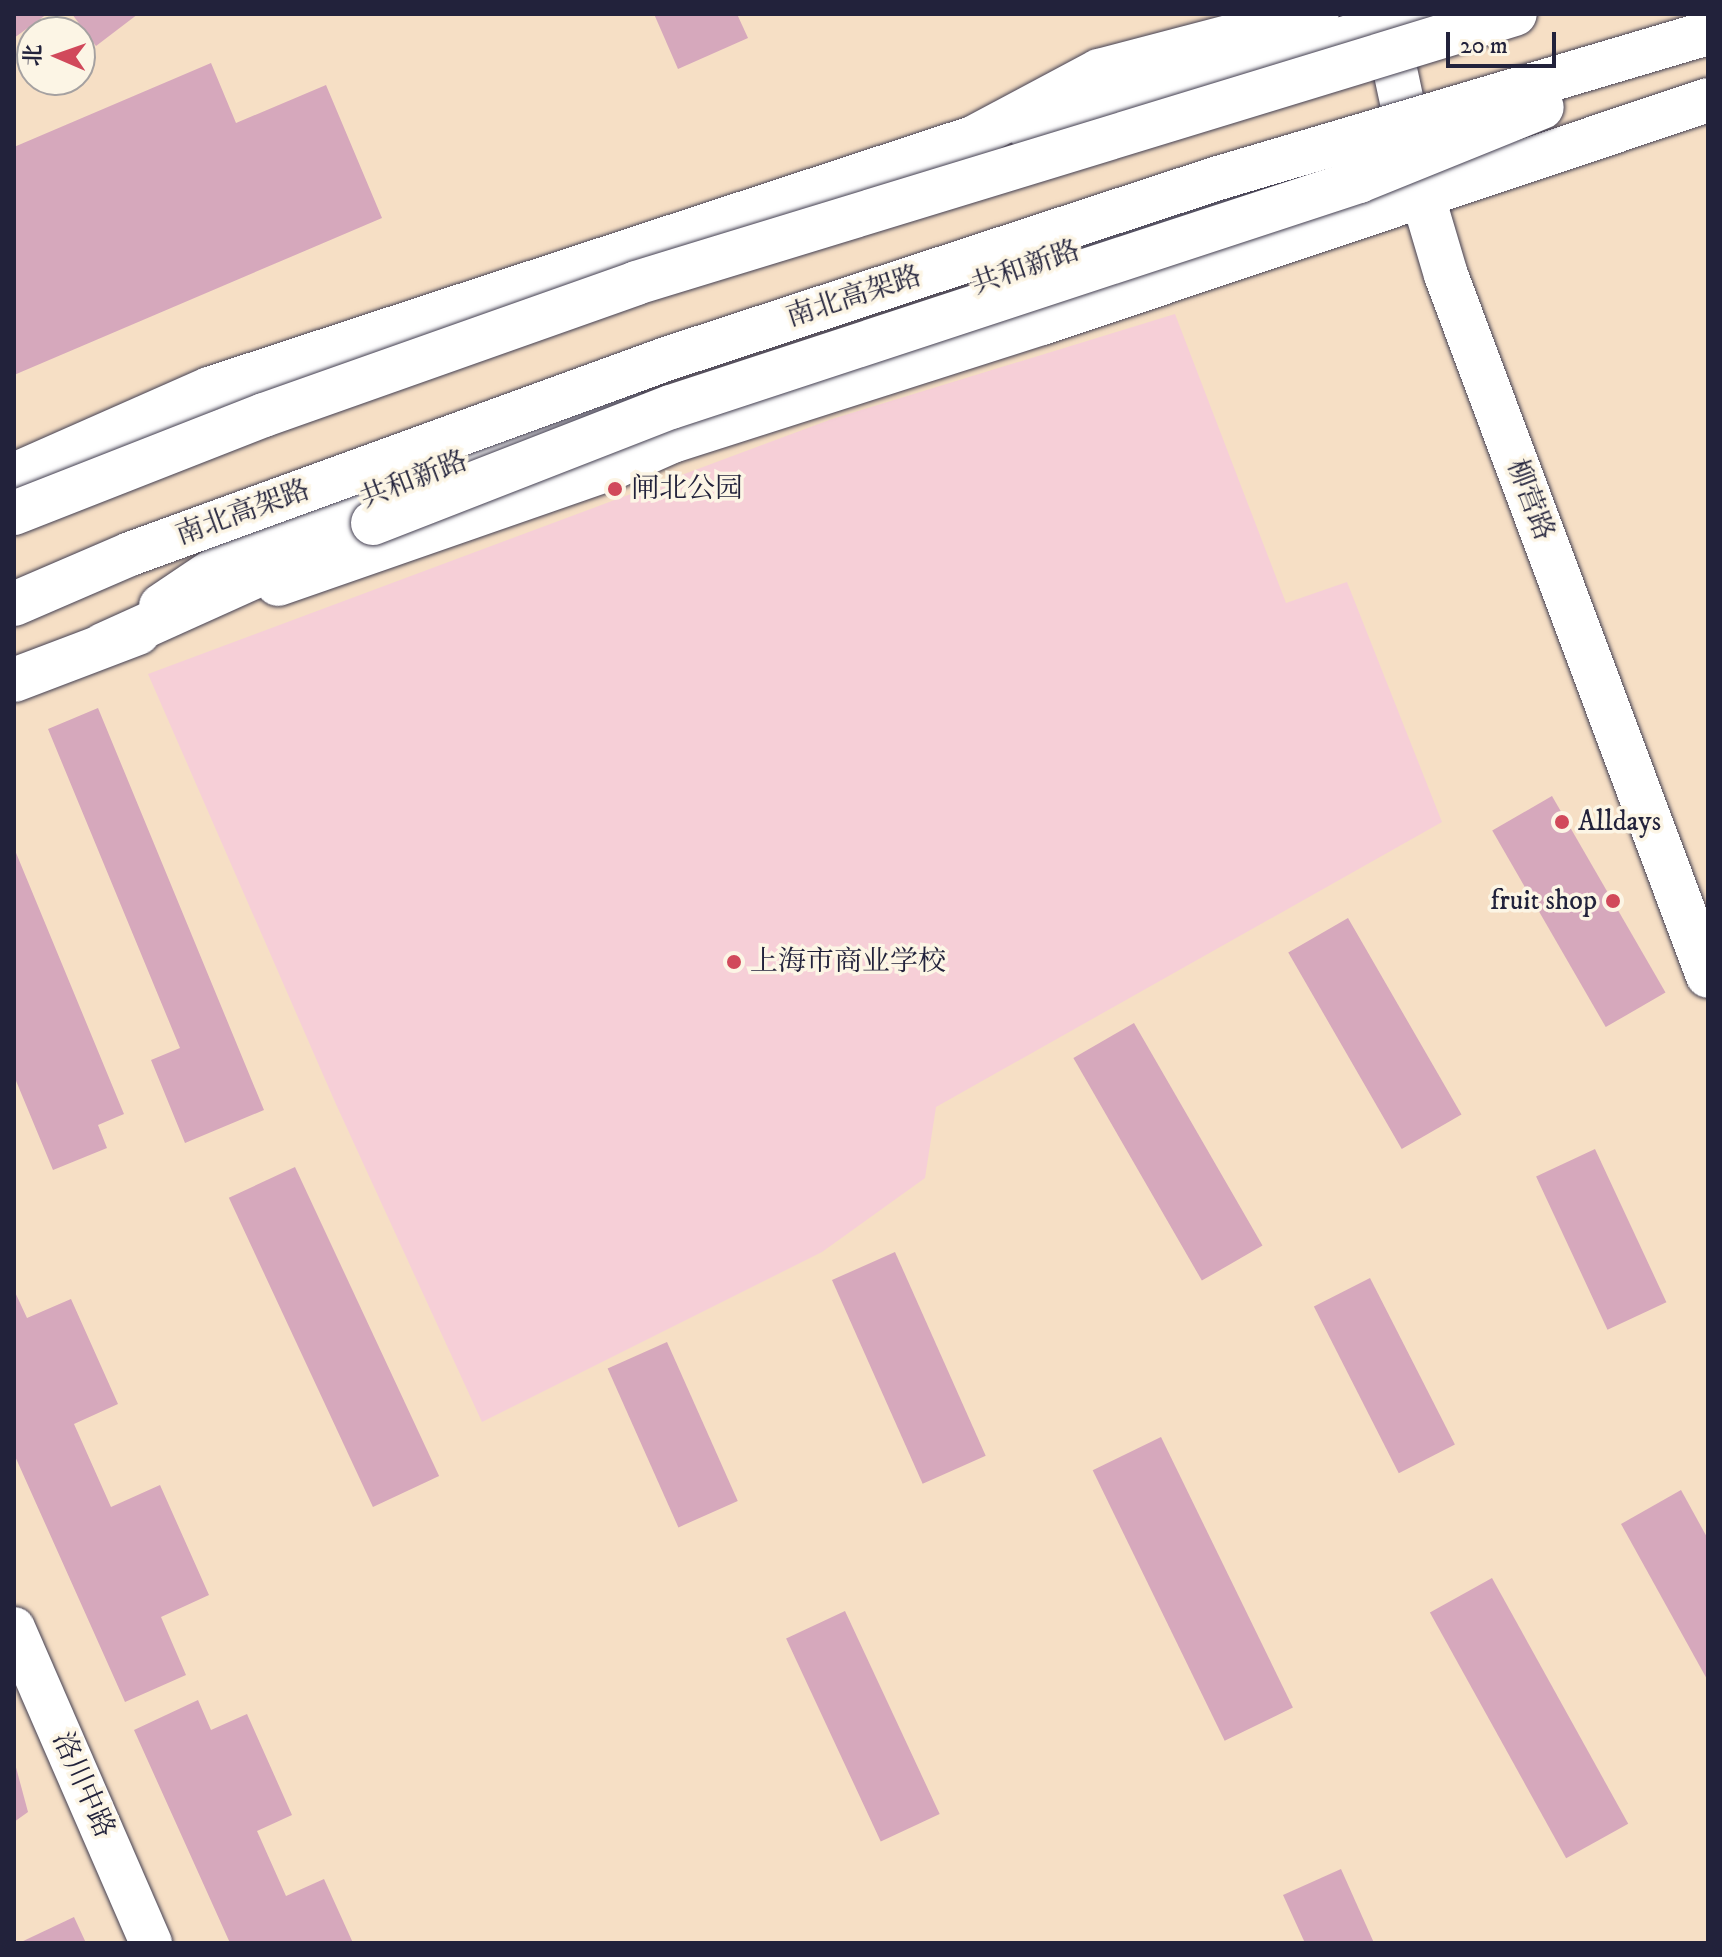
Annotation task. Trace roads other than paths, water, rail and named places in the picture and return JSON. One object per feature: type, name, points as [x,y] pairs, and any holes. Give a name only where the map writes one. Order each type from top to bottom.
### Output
[{"type":"main road","points":[[973,138],[1099,71],[1317,14]]},
{"type":"main road","points":[[14,475],[209,389],[973,138],[1069,118],[1384,21],[1433,14]]},
{"type":"main road","points":[[14,513],[264,415],[636,283],[1515,14]]},
{"type":"main road","name":"柳营路","points":[[1384,21],[1422,194],[1446,275],[1708,976]]},
{"type":"main road","points":[[103,645],[373,523],[671,407],[1359,181],[1696,43]]},
{"type":"main road","name":"共和新路","points":[[103,645],[256,542],[507,444],[1239,195],[1411,143],[1696,43]]},
{"type":"main road","name":"南北高架路","points":[[14,604],[130,554],[666,359],[1215,179],[1696,43]]},
{"type":"main road","name":"共和新路","points":[[14,680],[103,645],[614,467],[672,441],[1042,323],[1708,100]]},
{"type":"street","name":"洛川中路","points":[[14,1628],[151,1943]]},
{"type":"place","name":"闸北公园","points":[[615,489]]},
{"type":"place","name":"Alldays","points":[[1562,822]]},
{"type":"place","name":"fruit shop","points":[[1613,901]]},
{"type":"place","name":"上海市商业学校","points":[[734,962]]}]
